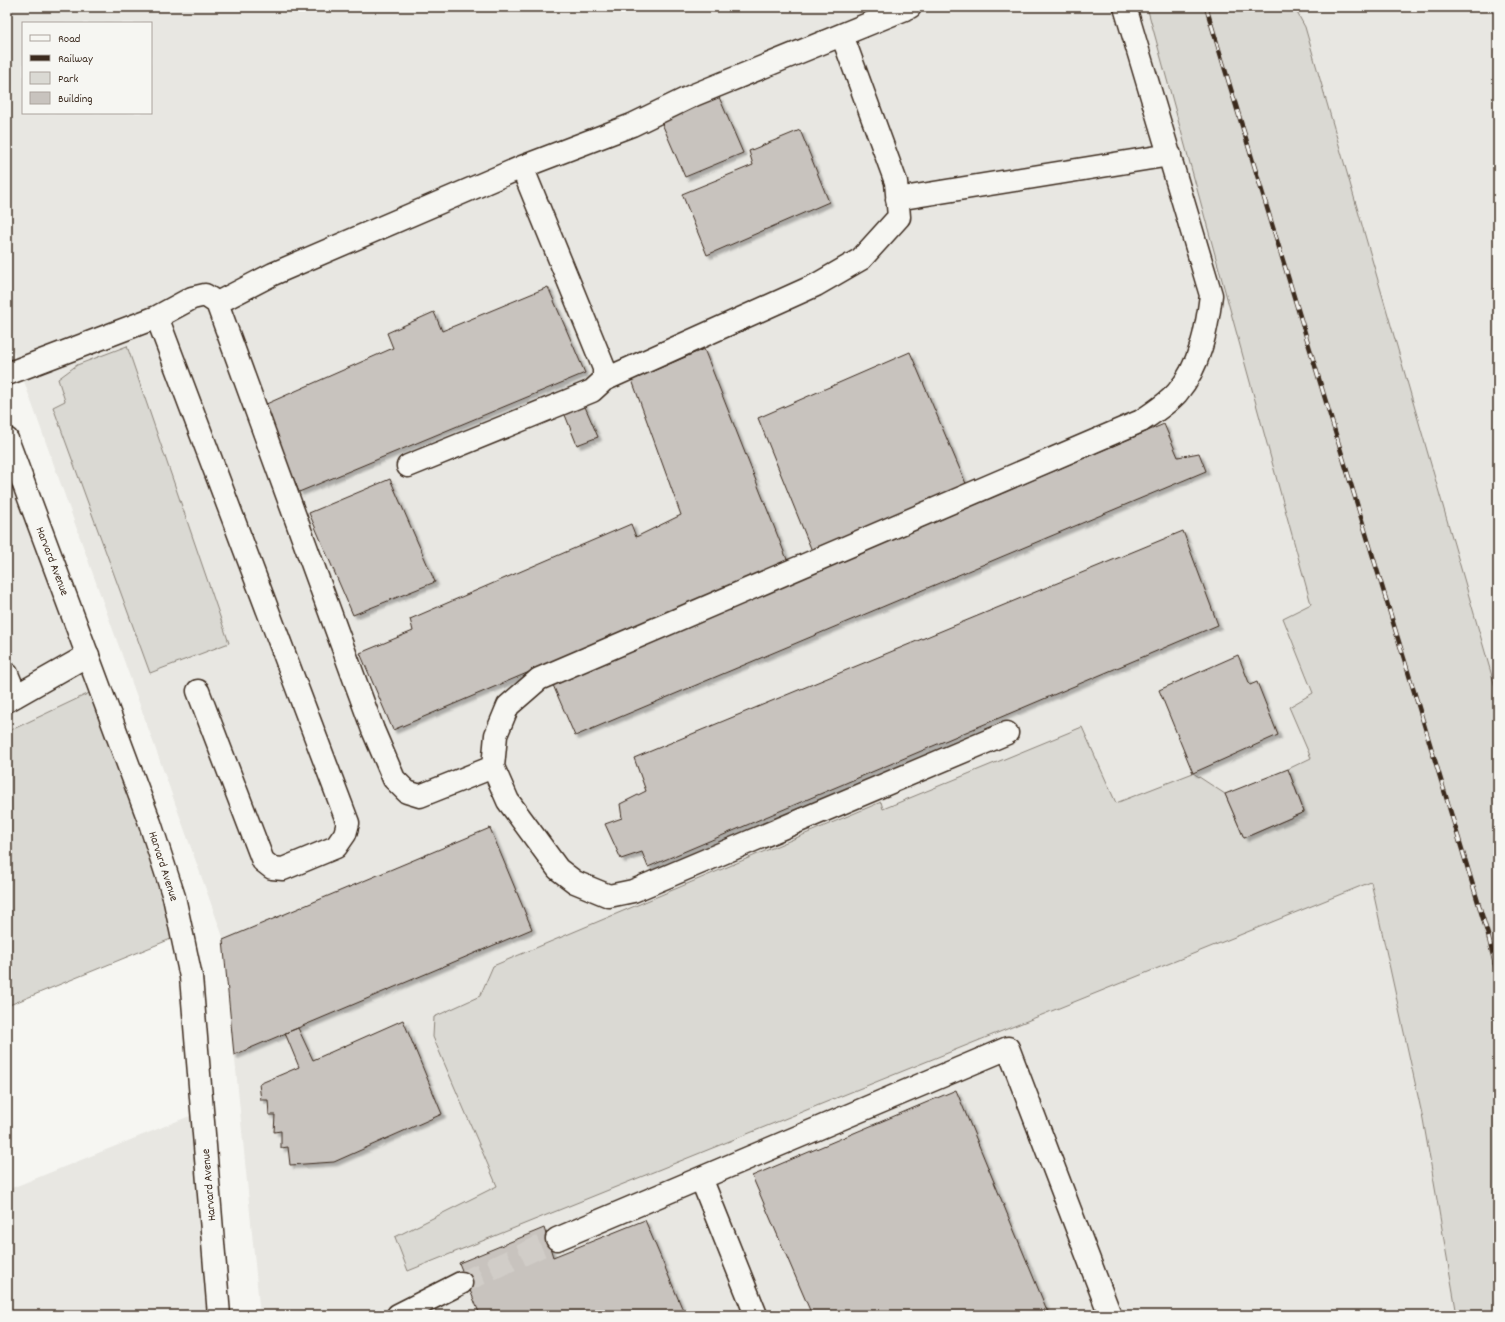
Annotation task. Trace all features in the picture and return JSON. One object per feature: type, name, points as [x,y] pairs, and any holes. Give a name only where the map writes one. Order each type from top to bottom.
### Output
[{"type":"main road","points":[[218,303],[273,274],[522,167],[632,125],[694,95],[910,7]]},
{"type":"main road","points":[[1007,733],[633,891],[609,896],[575,882],[558,870],[508,801],[494,767],[496,735],[508,706],[539,679],[1141,422],[1177,393],[1191,371],[1203,341],[1211,295],[1126,7]]},
{"type":"main road","points":[[408,466],[592,390],[604,380],[816,285],[861,259],[899,217],[896,182],[842,35]]},
{"type":"main road","points":[[897,199],[1170,155]]},
{"type":"main road","points":[[522,167],[604,368],[604,380]]},
{"type":"main road","points":[[7,374],[157,317],[192,298],[205,295],[218,303],[373,730],[394,779],[407,792],[420,796],[494,767]]},
{"type":"main road","points":[[157,317],[348,823],[345,834],[336,847],[283,869],[272,868],[263,861],[198,691]]},
{"type":"main road","name":"Harvard Avenue","points":[[7,439],[150,823],[174,897],[183,934],[191,977],[219,1315]]},
{"type":"main road","points":[[7,674],[12,699],[88,655]]},
{"type":"main road","points":[[557,1239],[1008,1048],[1110,1315]]},
{"type":"main road","points":[[701,1178],[756,1315]]},
{"type":"main road","points":[[398,1315],[424,1309],[461,1283]]},
{"type":"shaded area","points":[[7,7],[1498,7],[1498,1315],[260,1315],[223,937],[7,334]]},
{"type":"shaded area","points":[[7,439],[100,688],[7,732]]},
{"type":"shaded area","points":[[202,1111],[219,1315],[7,1315],[7,1190]]},
{"type":"green space","points":[[1147,7],[1294,7],[1305,27],[1498,697],[1498,1315],[1457,1315],[1423,1119],[1371,882],[408,1271],[395,1237],[497,1186],[433,1037],[434,1017],[480,996],[493,966],[881,802],[883,809],[1082,727],[1116,803],[1193,773],[1225,794],[1244,838],[1304,812],[1288,769],[1311,758],[1289,707],[1313,693],[1283,618],[1311,604]]},
{"type":"green space","points":[[127,346],[229,643],[150,673],[53,407],[65,401],[58,379],[77,365]]},
{"type":"green space","points":[[100,688],[183,934],[7,1006],[7,732]]},
{"type":"building","points":[[719,97],[743,153],[685,177],[660,119]]},
{"type":"building","points":[[800,130],[829,202],[707,255],[682,194],[753,165],[749,151]]},
{"type":"building","points":[[548,287],[585,373],[299,492],[264,405],[393,348],[387,333],[434,312],[442,331]]},
{"type":"building","points":[[704,349],[788,562],[393,730],[360,653],[413,631],[410,619],[631,524],[636,537],[681,515],[632,380]]},
{"type":"building","points":[[910,352],[967,486],[812,551],[758,418]]},
{"type":"building","points":[[583,402],[598,437],[577,445],[563,410]]},
{"type":"building","points":[[1164,424],[1178,457],[1199,453],[1206,471],[575,736],[553,685]]},
{"type":"building","points":[[390,479],[435,582],[353,615],[309,513]]},
{"type":"building","points":[[1183,531],[1218,625],[648,867],[642,852],[621,859],[605,824],[622,818],[620,804],[646,791],[634,758]]},
{"type":"building","points":[[1238,655],[1250,685],[1257,682],[1278,735],[1193,773],[1159,690]]},
{"type":"building","points":[[1288,769],[1304,812],[1244,838],[1225,794]]},
{"type":"building","points":[[490,828],[532,929],[234,1055],[223,940]]},
{"type":"building","points":[[403,1020],[442,1114],[334,1162],[290,1165],[288,1147],[281,1148],[281,1131],[274,1132],[275,1115],[269,1115],[268,1100],[261,1100],[259,1084],[299,1067],[285,1033],[298,1028],[313,1060]]},
{"type":"building","points":[[956,1090],[1049,1315],[812,1315],[752,1176]]},
{"type":"building","points":[[645,1220],[685,1315],[480,1315],[459,1263],[544,1228],[553,1257]]},
{"type":"tunnel","points":[[461,1283],[557,1239]]},
{"type":"railway","points":[[1206,7],[1488,935],[1498,977]]}]
